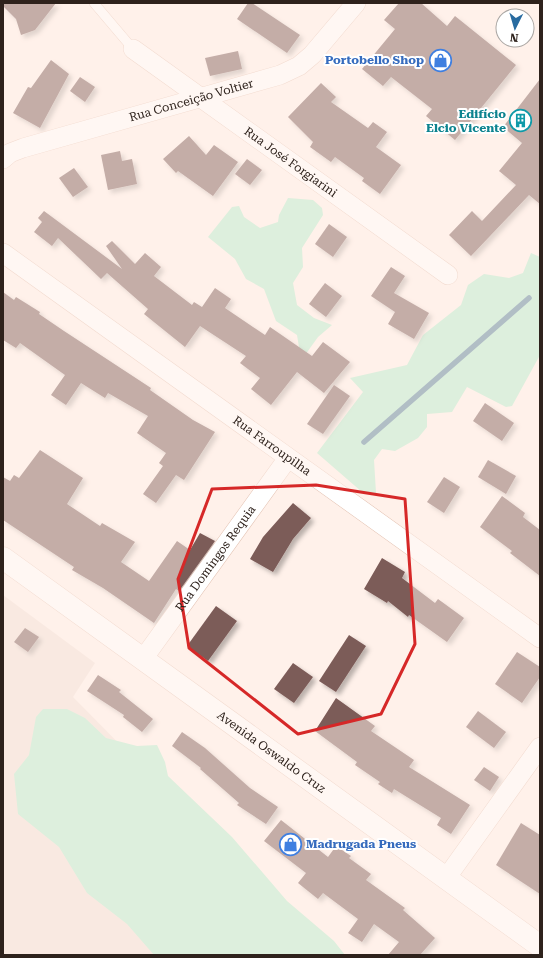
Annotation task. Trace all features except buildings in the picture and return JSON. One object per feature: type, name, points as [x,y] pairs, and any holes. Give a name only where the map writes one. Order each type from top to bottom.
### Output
[{"type":"street","name":"Rua Conceição Voltier","points":[[3,159],[10,153],[23,148],[280,75],[299,66],[312,55],[356,3]]},
{"type":"street","name":"Rua José Forgiarini","points":[[133,49],[448,275]]},
{"type":"street","name":"Rua Farroupilha","points":[[3,253],[540,638]]},
{"type":"street","name":"Rua Domingos Requia","points":[[143,659],[288,458]]},
{"type":"street","name":"Avenida Oswaldo Cruz","points":[[3,558],[447,877],[540,946]]},
{"type":"street","points":[[447,877],[540,747]]},
{"type":"lane","points":[[94,3],[133,49]]},
{"type":"highlighted area","points":[[316,485],[405,499],[415,644],[381,714],[298,734],[189,648],[178,579],[212,489]]},
{"type":"shaded area","points":[[3,595],[95,663],[73,697],[328,955],[3,955]]},
{"type":"green space","points":[[288,198],[313,200],[322,208],[323,215],[302,248],[303,267],[293,283],[297,305],[314,318],[332,325],[318,337],[295,369],[299,347],[297,335],[276,321],[264,289],[246,279],[235,259],[208,237],[232,207],[239,206],[244,217],[260,228],[278,222],[279,215]]},
{"type":"green space","points":[[531,253],[540,257],[540,355],[512,406],[506,407],[467,387],[452,412],[427,414],[427,427],[418,438],[395,451],[382,449],[374,460],[376,493],[362,492],[317,453],[363,392],[350,378],[407,365],[423,335],[461,305],[468,285],[484,274],[509,278],[523,273]]},
{"type":"green space","points":[[43,709],[67,709],[85,718],[106,738],[137,746],[157,745],[165,762],[168,776],[232,837],[287,901],[334,941],[345,955],[154,955],[127,924],[87,893],[59,847],[18,814],[14,774],[29,755],[36,717]]},
{"type":"waterway","points":[[364,442],[529,298]]},
{"type":"place","name":"Portobello Shop","points":[[440,60]]},
{"type":"place","name":"Edifício Elcio Vicente","points":[[521,121]]},
{"type":"place","name":"Madrugada Pneus","points":[[290,844]]}]
